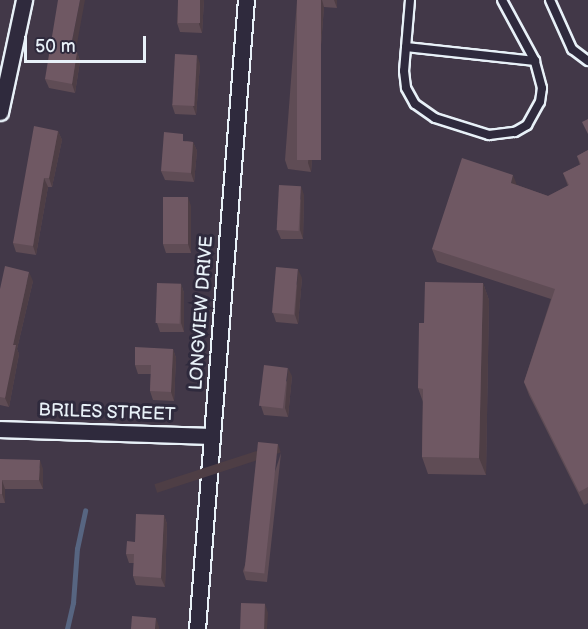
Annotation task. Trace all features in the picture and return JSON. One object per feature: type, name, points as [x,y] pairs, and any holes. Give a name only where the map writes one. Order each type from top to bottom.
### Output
[{"type":"street","points":[[0,112],[24,0]]},
{"type":"street","name":"LONGVIEW DRIVE","points":[[197,629],[246,0]]},
{"type":"street","name":"BRILES STREET","points":[[0,429],[212,436]]},
{"type":"lane","points":[[410,0],[406,47],[406,88],[415,104],[435,118],[489,135],[515,132],[527,124],[534,114],[542,88],[535,61],[502,0]]},
{"type":"lane","points":[[550,0],[572,49],[588,61]]},
{"type":"lane","points":[[406,47],[535,61]]},
{"type":"building","points":[[58,0],[80,0],[70,51],[77,52],[72,84],[45,79]]},
{"type":"building","points":[[178,0],[200,0],[200,23],[178,23]]},
{"type":"building","points":[[297,0],[321,0],[321,160],[297,160]]},
{"type":"building","points":[[175,54],[197,55],[194,106],[172,105]]},
{"type":"building","points":[[588,119],[588,134],[582,122]]},
{"type":"building","points":[[34,126],[58,131],[49,178],[44,178],[33,246],[13,243]]},
{"type":"building","points":[[164,132],[183,134],[183,141],[193,142],[191,173],[161,171]]},
{"type":"building","points":[[588,150],[588,487],[579,492],[524,382],[555,289],[432,249],[462,158],[513,175],[511,183],[548,196],[569,185],[563,173],[581,164],[577,156]]},
{"type":"building","points":[[279,185],[301,186],[299,231],[277,230]]},
{"type":"building","points":[[163,197],[188,197],[188,244],[163,244]]},
{"type":"building","points":[[5,266],[29,272],[13,345],[16,345],[5,398],[0,397],[0,289]]},
{"type":"building","points":[[276,267],[298,269],[294,315],[272,313]]},
{"type":"building","points":[[425,282],[483,283],[479,458],[422,457],[423,389],[418,388],[419,323],[424,323]]},
{"type":"building","points":[[157,283],[181,284],[180,324],[156,323]]},
{"type":"building","points":[[135,347],[173,349],[171,392],[150,391],[151,365],[135,365]]},
{"type":"building","points":[[264,365],[288,368],[283,409],[259,406]]},
{"type":"building","points":[[258,442],[278,444],[264,573],[244,571]]},
{"type":"building","points":[[0,459],[40,460],[39,480],[2,480],[2,494],[0,494]]},
{"type":"building","points":[[136,514],[164,515],[161,578],[133,576],[134,554],[126,554],[127,541],[135,542]]},
{"type":"building","points":[[241,603],[265,604],[264,629],[240,629]]},
{"type":"building","points":[[132,616],[156,618],[155,629],[131,629]]},
{"type":"waterway","points":[[67,629],[73,603],[77,549],[85,511]]}]
